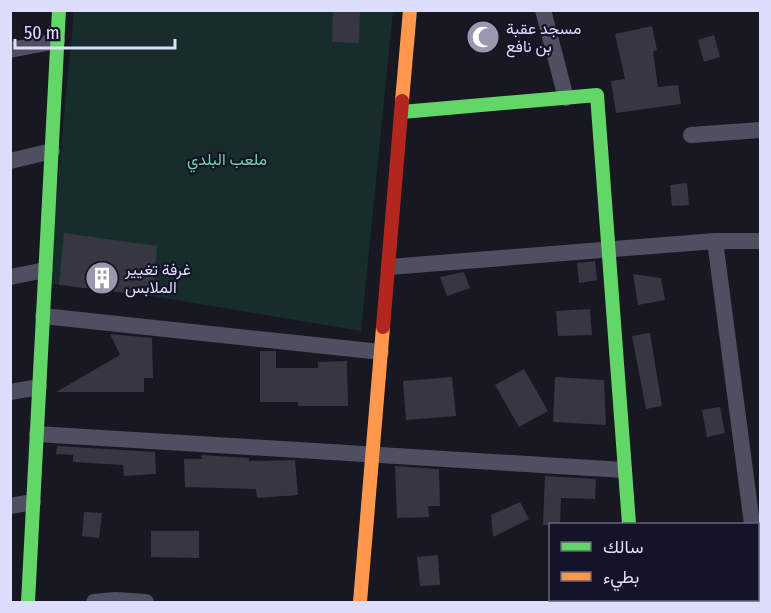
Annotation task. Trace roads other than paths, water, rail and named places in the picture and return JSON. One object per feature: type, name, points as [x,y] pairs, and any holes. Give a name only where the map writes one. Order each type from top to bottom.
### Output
[{"type":"street","points":[[28,603],[59,10]]},
{"type":"street","points":[[360,603],[410,10]]},
{"type":"street","points":[[543,10],[566,98]]},
{"type":"street","points":[[10,51],[57,41]]},
{"type":"street","points":[[402,112],[597,95],[628,523]]},
{"type":"street","points":[[691,135],[760,130]]},
{"type":"street","points":[[10,161],[52,152]]},
{"type":"street","points":[[389,267],[715,241],[760,241]]},
{"type":"street","points":[[715,241],[752,523]]},
{"type":"street","points":[[10,277],[45,270]]},
{"type":"street","points":[[43,316],[381,352]]},
{"type":"street","points":[[10,392],[39,387]]},
{"type":"street","points":[[37,434],[624,471]]},
{"type":"street","points":[[10,506],[33,502]]},
{"type":"street","points":[[94,603],[115,600],[146,603]]},
{"type":"place","name":"مسجد عقبة بن نافع","points":[[483,37]]},
{"type":"place","name":"غرفة تغيير الملابس","points":[[102,278]]},
{"type":"park label","name":"ملعب البلدي","points":[[227,159]]}]
